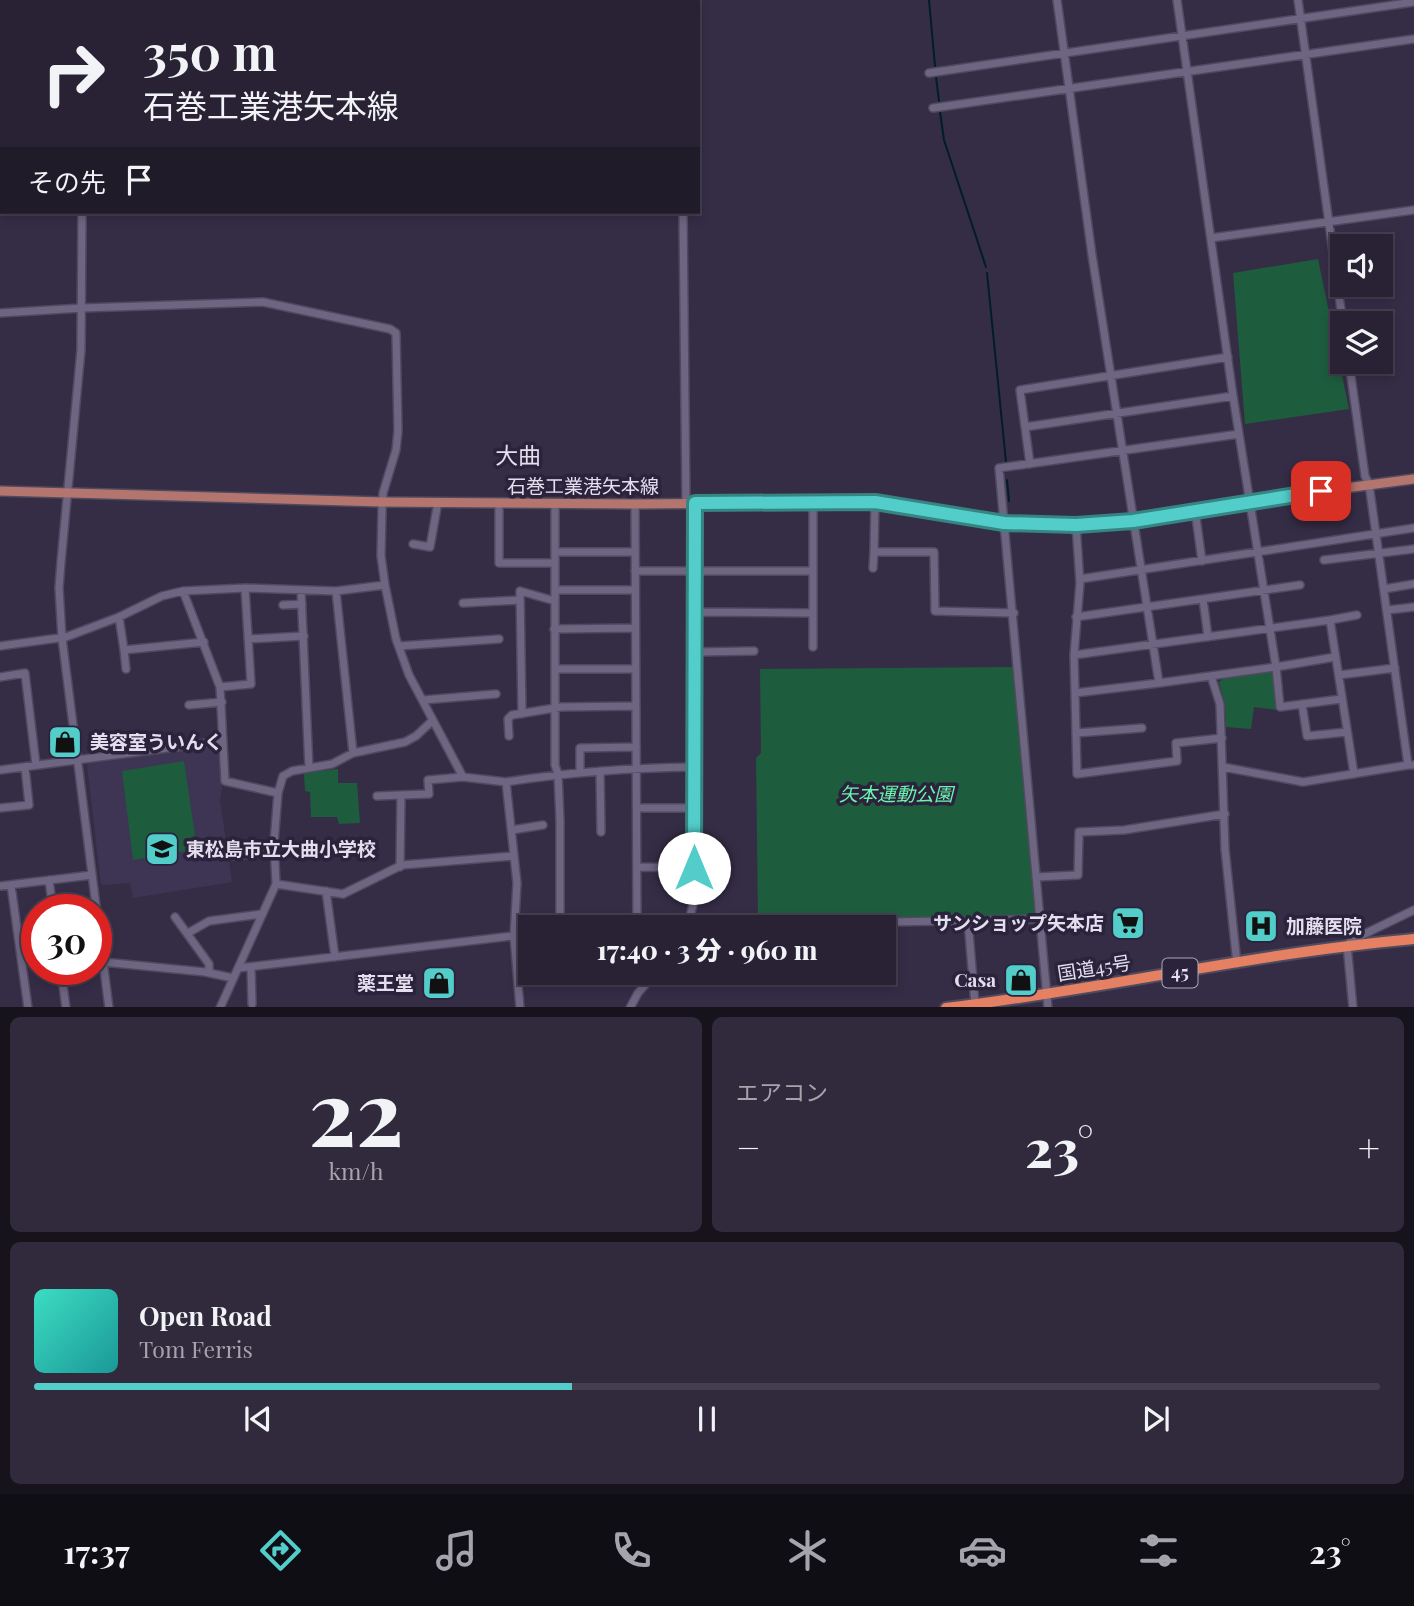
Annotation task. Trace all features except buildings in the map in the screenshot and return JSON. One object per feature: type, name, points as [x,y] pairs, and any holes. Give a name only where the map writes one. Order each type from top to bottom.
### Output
[{"type":"highway","name":"国道45号","points":[[946,1007],[1047,994],[1347,945],[1414,939]]},
{"type":"main road","name":"石巻工業港矢本線","points":[[0,491],[382,502],[875,502],[1004,523],[1076,525],[1133,521],[1248,501],[1414,479]]},
{"type":"street","points":[[1057,0],[1111,376],[1159,683]]},
{"type":"street","points":[[1177,0],[1280,707],[1341,699]]},
{"type":"street","points":[[1298,0],[1341,311]]},
{"type":"street","points":[[929,73],[1414,2]]},
{"type":"street","points":[[933,107],[1414,39]]},
{"type":"street","points":[[1211,238],[1414,209]]},
{"type":"street","points":[[82,214],[81,350],[59,588],[62,638],[94,894]]},
{"type":"street","points":[[683,214],[695,570],[694,905],[691,915]]},
{"type":"street","points":[[0,313],[82,307],[263,302],[390,328],[396,332],[398,431],[396,450],[382,502],[381,556],[385,585],[399,646],[409,675],[463,777]]},
{"type":"street","points":[[1030,464],[1020,390],[1227,357]]},
{"type":"street","points":[[1223,767],[1303,782],[1411,765],[1351,374]]},
{"type":"street","points":[[1025,427],[1233,396]]},
{"type":"street","points":[[1048,1007],[999,468],[1239,434]]},
{"type":"street","points":[[813,501],[813,648]]},
{"type":"street","points":[[413,544],[432,547],[438,502]]},
{"type":"street","points":[[873,568],[875,502]]},
{"type":"street","points":[[499,503],[499,563],[555,563]]},
{"type":"street","points":[[555,504],[554,709],[555,765],[558,774],[560,915]]},
{"type":"street","points":[[635,504],[637,915]]},
{"type":"street","points":[[1195,510],[1202,561]]},
{"type":"street","points":[[1076,525],[1080,579],[1074,655],[1077,774],[1177,761],[1175,743],[1222,738]]},
{"type":"street","points":[[1080,579],[1414,528]]},
{"type":"street","points":[[1324,560],[1414,549]]},
{"type":"street","points":[[555,552],[635,552]]},
{"type":"street","points":[[874,552],[934,552],[935,611],[1014,613]]},
{"type":"street","points":[[635,571],[813,570]]},
{"type":"street","points":[[1384,589],[1414,584]]},
{"type":"street","points":[[0,646],[62,638],[119,617],[162,596],[183,591],[245,588],[336,591],[385,585]]},
{"type":"street","points":[[1076,617],[1300,585]]},
{"type":"street","points":[[220,687],[251,684],[245,588]]},
{"type":"street","points":[[300,590],[309,768]]},
{"type":"street","points":[[555,590],[635,590]]},
{"type":"street","points":[[183,591],[220,687],[225,781],[278,793]]},
{"type":"street","points":[[336,591],[353,753]]},
{"type":"street","points":[[522,714],[520,591],[555,601]]},
{"type":"street","points":[[1203,599],[1208,636]]},
{"type":"street","points":[[463,603],[520,600]]},
{"type":"street","points":[[283,605],[302,604]]},
{"type":"street","points":[[1388,610],[1414,607]]},
{"type":"street","points":[[694,612],[813,613]]},
{"type":"street","points":[[1074,655],[1357,615]]},
{"type":"street","points":[[119,617],[126,669]]},
{"type":"street","points":[[1330,620],[1354,774]]},
{"type":"street","points":[[554,629],[635,628]]},
{"type":"street","points":[[248,639],[304,636]]},
{"type":"street","points":[[399,646],[499,639]]},
{"type":"street","points":[[124,650],[204,642]]},
{"type":"street","points":[[695,652],[754,651]]},
{"type":"street","points":[[1075,693],[1335,657]]},
{"type":"street","points":[[1339,675],[1395,668]]},
{"type":"street","points":[[555,669],[634,669]]},
{"type":"street","points":[[0,677],[25,673],[36,765]]},
{"type":"street","points":[[1211,676],[1220,704],[1225,849],[1237,964]]},
{"type":"street","points":[[422,700],[496,694]]},
{"type":"street","points":[[189,705],[222,702]]},
{"type":"street","points":[[1302,705],[1307,736],[1347,732]]},
{"type":"street","points":[[509,736],[508,719],[512,715],[554,709],[635,706]]},
{"type":"street","points":[[220,1007],[276,884],[278,793],[284,776],[292,771],[332,764],[353,753],[405,741],[416,736],[432,721]]},
{"type":"street","points":[[1076,733],[1142,728]]},
{"type":"street","points":[[0,770],[222,741]]},
{"type":"street","points":[[580,772],[580,748],[636,747]]},
{"type":"street","points":[[0,808],[29,805],[24,766]]},
{"type":"street","points":[[377,796],[429,794],[428,780],[463,777],[506,782],[580,772],[694,767]]},
{"type":"street","points":[[600,771],[601,832]]},
{"type":"street","points":[[506,782],[518,898],[514,936],[520,1007]]},
{"type":"street","points":[[400,867],[401,795]]},
{"type":"street","points":[[637,808],[694,808]]},
{"type":"street","points":[[1036,877],[1078,875],[1079,832],[1124,830],[1225,814]]},
{"type":"street","points":[[512,830],[543,825]]},
{"type":"street","points":[[234,856],[275,851]]},
{"type":"street","points":[[276,884],[343,894],[400,867],[514,856]]},
{"type":"street","points":[[637,867],[694,868]]},
{"type":"street","points":[[0,886],[92,875]]},
{"type":"street","points":[[49,880],[51,894]]},
{"type":"street","points":[[11,885],[28,1007]]},
{"type":"street","points":[[326,891],[335,957]]},
{"type":"street","points":[[1353,1007],[1347,945],[1352,940],[1414,910]]},
{"type":"street","points":[[188,933],[209,921],[262,915]]},
{"type":"street","points":[[176,917],[209,964],[209,972]]},
{"type":"street","points":[[896,922],[1041,919]]},
{"type":"street","points":[[968,921],[975,1004]]},
{"type":"street","points":[[239,968],[518,935]]},
{"type":"street","points":[[112,963],[209,972],[233,978]]},
{"type":"street","points":[[251,967],[252,1004]]},
{"type":"street","points":[[63,985],[66,1007]]},
{"type":"street","points":[[106,985],[109,1007]]},
{"type":"street","points":[[630,1007],[645,985]]},
{"type":"shaded area","name":"東松島市立大曲小学校","points":[[215,745],[218,749],[222,788],[220,801],[232,882],[133,898],[130,883],[101,885],[87,764]]},
{"type":"green space","points":[[1318,259],[1330,317],[1330,374],[1342,374],[1349,409],[1245,424],[1233,273]]},
{"type":"green space","name":"矢本運動公園","points":[[1014,667],[1036,915],[918,921],[896,921],[896,915],[758,915],[756,758],[761,753],[760,669]]},
{"type":"green space","points":[[1269,671],[1272,673],[1278,710],[1254,707],[1251,729],[1226,727],[1225,704],[1219,682]]},
{"type":"green space","points":[[184,761],[197,849],[133,860],[122,771]]},
{"type":"green space","points":[[338,769],[338,783],[357,783],[360,823],[339,824],[337,817],[311,817],[310,792],[305,791],[304,773]]},
{"type":"waterway","points":[[929,0],[935,66]]},
{"type":"waterway","points":[[936,77],[939,101]]},
{"type":"waterway","points":[[940,112],[944,140],[986,267]]},
{"type":"waterway","points":[[987,273],[1006,462]]},
{"type":"waterway","points":[[1007,480],[1009,501]]},
{"type":"place","name":"美容室ういんく","points":[[65,742]]},
{"type":"place","name":"東松島市立大曲小学校","points":[[162,849]]},
{"type":"place","name":"サンショップ矢本店","points":[[1128,923]]},
{"type":"place","name":"加藤医院","points":[[1261,926]]},
{"type":"place","name":"Casa","points":[[1021,980]]},
{"type":"place","name":"薬王堂","points":[[439,983]]},
{"type":"district","name":"大曲","points":[[518,456]]},
{"type":"route","points":[[694,868],[695,503],[875,502],[1004,523],[1076,525],[1133,521],[1321,491]]}]
